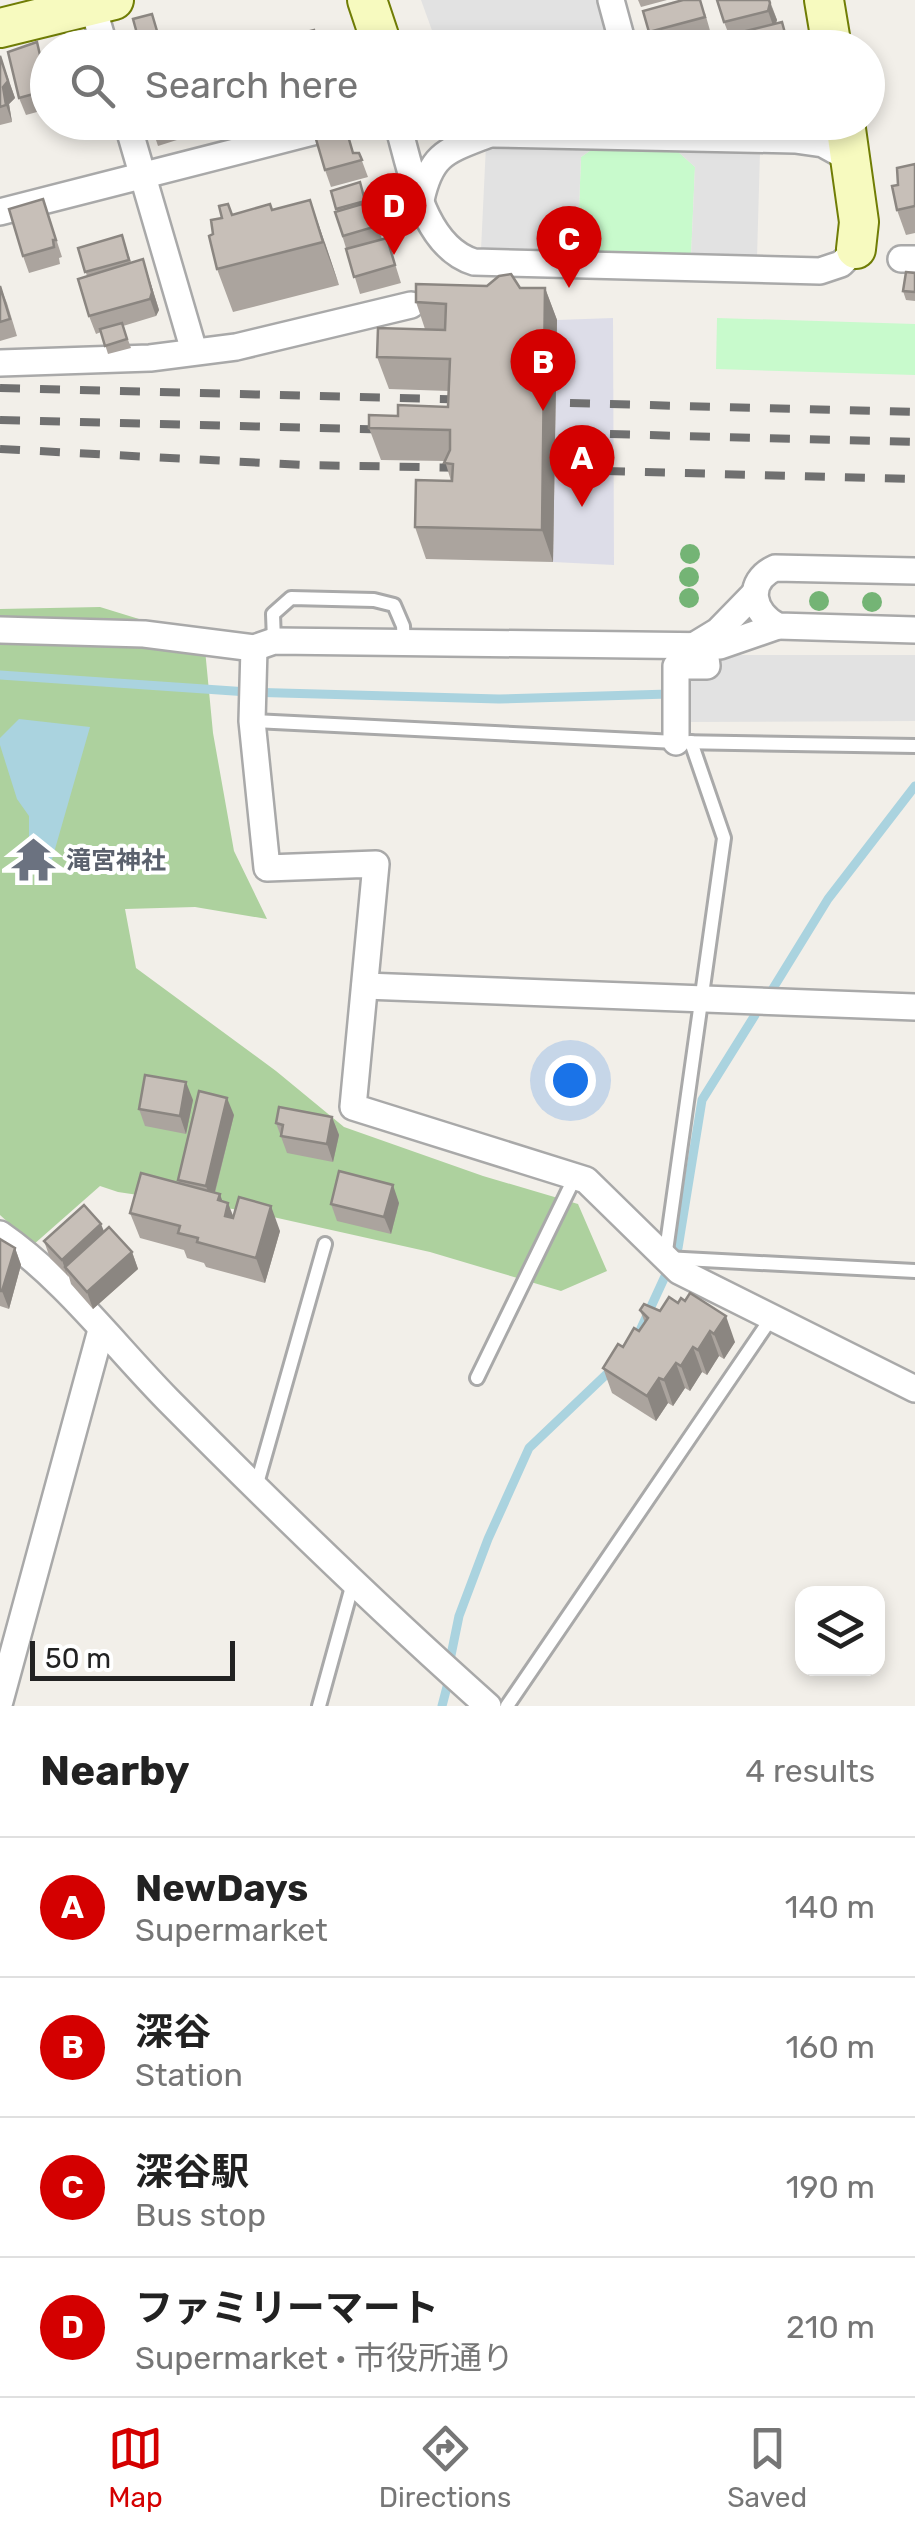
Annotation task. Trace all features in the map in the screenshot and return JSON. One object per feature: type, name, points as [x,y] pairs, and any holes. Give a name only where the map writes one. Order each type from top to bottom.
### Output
[{"type":"main road","points":[[366,0],[377,30]]},
{"type":"main road","points":[[824,0],[829,30]]},
{"type":"main road","points":[[0,28],[99,2]]},
{"type":"main road","points":[[848,140],[859,222],[856,250]]},
{"type":"street","points":[[611,0],[619,30]]},
{"type":"street","points":[[99,2],[103,30]]},
{"type":"street","points":[[133,140],[194,352]]},
{"type":"street","points":[[0,212],[282,140]]},
{"type":"street","points":[[402,140],[435,231],[460,258],[474,262],[820,271],[841,264],[856,250]]},
{"type":"street","points":[[422,200],[425,182],[436,160],[449,150],[476,140]]},
{"type":"street","points":[[794,140],[823,144],[852,160]]},
{"type":"street","points":[[0,362],[150,358],[236,347],[411,305]]},
{"type":"street","points":[[683,742],[676,666],[707,666],[706,658],[676,658],[686,645],[718,630],[754,594],[759,578],[775,568],[915,571]]},
{"type":"street","points":[[754,594],[760,614],[778,626]]},
{"type":"street","points":[[0,630],[144,634],[261,649],[404,644],[720,646],[778,626],[915,630]]},
{"type":"street","points":[[261,649],[252,721],[267,868],[376,864],[353,1107],[586,1180],[678,1271],[915,1389]]},
{"type":"street","points":[[366,986],[915,1007]]},
{"type":"street","points":[[0,1234],[35,1258],[256,1488],[488,1706]]},
{"type":"street","points":[[0,1702],[101,1330]]},
{"type":"lane","points":[[261,649],[273,614],[291,598],[374,600],[394,605],[403,626],[404,644]]},
{"type":"lane","points":[[252,721],[683,742],[915,746]]},
{"type":"lane","points":[[683,742],[724,838],[665,1258],[915,1271]]},
{"type":"lane","points":[[477,1378],[575,1177]]},
{"type":"lane","points":[[256,1488],[325,1244]]},
{"type":"lane","points":[[507,1706],[772,1318]]},
{"type":"lane","points":[[318,1706],[353,1583]]},
{"type":"green space","points":[[594,148],[675,149],[695,167],[691,257],[591,254],[578,234],[581,157]]},
{"type":"green space","points":[[717,318],[915,324],[915,375],[716,369]]},
{"type":"green space","points":[[100,607],[204,639],[213,733],[234,851],[267,919],[195,907],[125,909],[136,968],[276,1071],[344,1127],[483,1176],[578,1204],[607,1271],[561,1291],[430,1252],[246,1211],[100,1186],[33,1245],[0,1215],[0,609]]},
{"type":"shaded area","points":[[421,0],[597,0],[605,30],[432,30]]},
{"type":"shaded area","points":[[486,145],[594,148],[581,157],[578,234],[591,254],[481,250]]},
{"type":"shaded area","points":[[675,149],[760,152],[757,258],[691,257],[695,167]]},
{"type":"shaded area","points":[[613,318],[614,565],[553,562],[557,320]]},
{"type":"shaded area","points":[[712,655],[915,655],[915,721],[688,722],[687,670]]},
{"type":"water","points":[[19,719],[90,727],[51,863],[39,868],[29,859],[29,816],[17,799],[0,745],[0,738]]},
{"type":"building","points":[[683,0],[700,0],[705,17],[648,30],[643,11]]},
{"type":"building","points":[[717,0],[770,3],[768,11],[724,22]]},
{"type":"building","points":[[152,14],[157,30],[136,30],[133,19]]},
{"type":"building","points":[[782,22],[784,30],[750,30]]},
{"type":"building","points":[[30,44],[30,95],[19,98],[8,52]]},
{"type":"building","points":[[0,56],[8,81],[3,87],[6,105],[0,107]]},
{"type":"building","points":[[316,140],[349,140],[353,153],[359,153],[362,160],[325,170]]},
{"type":"building","points":[[915,164],[915,206],[897,210],[892,186],[898,185],[897,168]]},
{"type":"building","points":[[360,182],[365,201],[336,209],[331,191]]},
{"type":"building","points":[[43,199],[56,240],[54,247],[23,256],[9,209]]},
{"type":"building","points":[[310,200],[323,242],[217,269],[209,236],[213,234],[211,220],[222,218],[219,206],[228,204],[232,215],[270,204],[272,210]]},
{"type":"building","points":[[369,202],[377,226],[343,236],[335,212]]},
{"type":"building","points":[[122,235],[129,260],[85,272],[78,248]]},
{"type":"building","points":[[387,238],[395,265],[354,277],[346,249]]},
{"type":"building","points":[[143,259],[152,292],[150,299],[89,316],[78,279]]},
{"type":"building","points":[[906,272],[915,273],[915,292],[903,291]]},
{"type":"building","points":[[511,274],[520,288],[545,288],[542,530],[415,527],[416,480],[452,481],[453,464],[444,463],[450,450],[450,430],[369,428],[369,415],[398,416],[398,405],[448,407],[450,359],[377,357],[378,328],[445,330],[446,304],[416,302],[416,284],[487,286],[499,276]]},
{"type":"building","points":[[0,286],[10,319],[0,322]]},
{"type":"building","points":[[122,323],[127,339],[105,346],[100,329]]},
{"type":"building","points":[[145,1075],[186,1082],[180,1116],[139,1109]]},
{"type":"building","points":[[199,1091],[227,1098],[206,1186],[178,1180]]},
{"type":"building","points":[[279,1107],[332,1117],[327,1144],[281,1136],[283,1125],[276,1123]]},
{"type":"building","points":[[339,1171],[393,1185],[384,1217],[331,1204]]},
{"type":"building","points":[[141,1173],[220,1194],[218,1200],[228,1203],[225,1216],[233,1218],[239,1197],[271,1206],[256,1258],[197,1242],[198,1238],[178,1233],[180,1226],[130,1213]]},
{"type":"building","points":[[84,1205],[101,1224],[62,1260],[44,1241]]},
{"type":"building","points":[[109,1227],[132,1252],[87,1292],[65,1267]]},
{"type":"building","points":[[0,1239],[15,1248],[2,1291],[0,1291]]},
{"type":"building","points":[[690,1293],[726,1316],[698,1350],[693,1347],[681,1366],[676,1363],[664,1380],[659,1378],[647,1396],[603,1368],[618,1344],[623,1347],[634,1328],[639,1331],[648,1318],[640,1310],[644,1304],[660,1311],[669,1297],[678,1303]]},
{"type":"waterway","points":[[0,675],[248,692],[499,699],[669,694]]},
{"type":"waterway","points":[[772,990],[828,899],[915,786]]},
{"type":"waterway","points":[[678,1248],[702,1100],[755,1015]]},
{"type":"waterway","points":[[637,1337],[667,1272]]},
{"type":"waterway","points":[[450,1660],[459,1616],[529,1448],[613,1368]]},
{"type":"waterway","points":[[442,1706],[448,1683]]},
{"type":"railway","points":[[0,388],[475,400]]},
{"type":"railway","points":[[530,402],[915,412]]},
{"type":"railway","points":[[0,420],[395,430]]},
{"type":"railway","points":[[530,432],[915,442]]},
{"type":"railway","points":[[0,449],[303,465],[475,468]]},
{"type":"railway","points":[[525,469],[915,479]]},
{"type":"place","name":"ファミリーマート","points":[[394,255]]},
{"type":"place","name":"深谷駅","points":[[569,288]]},
{"type":"place","name":"深谷","points":[[543,411]]},
{"type":"place","name":"NewDays","points":[[582,507]]},
{"type":"place","name":"滝宮神社","points":[[33,860]]}]
